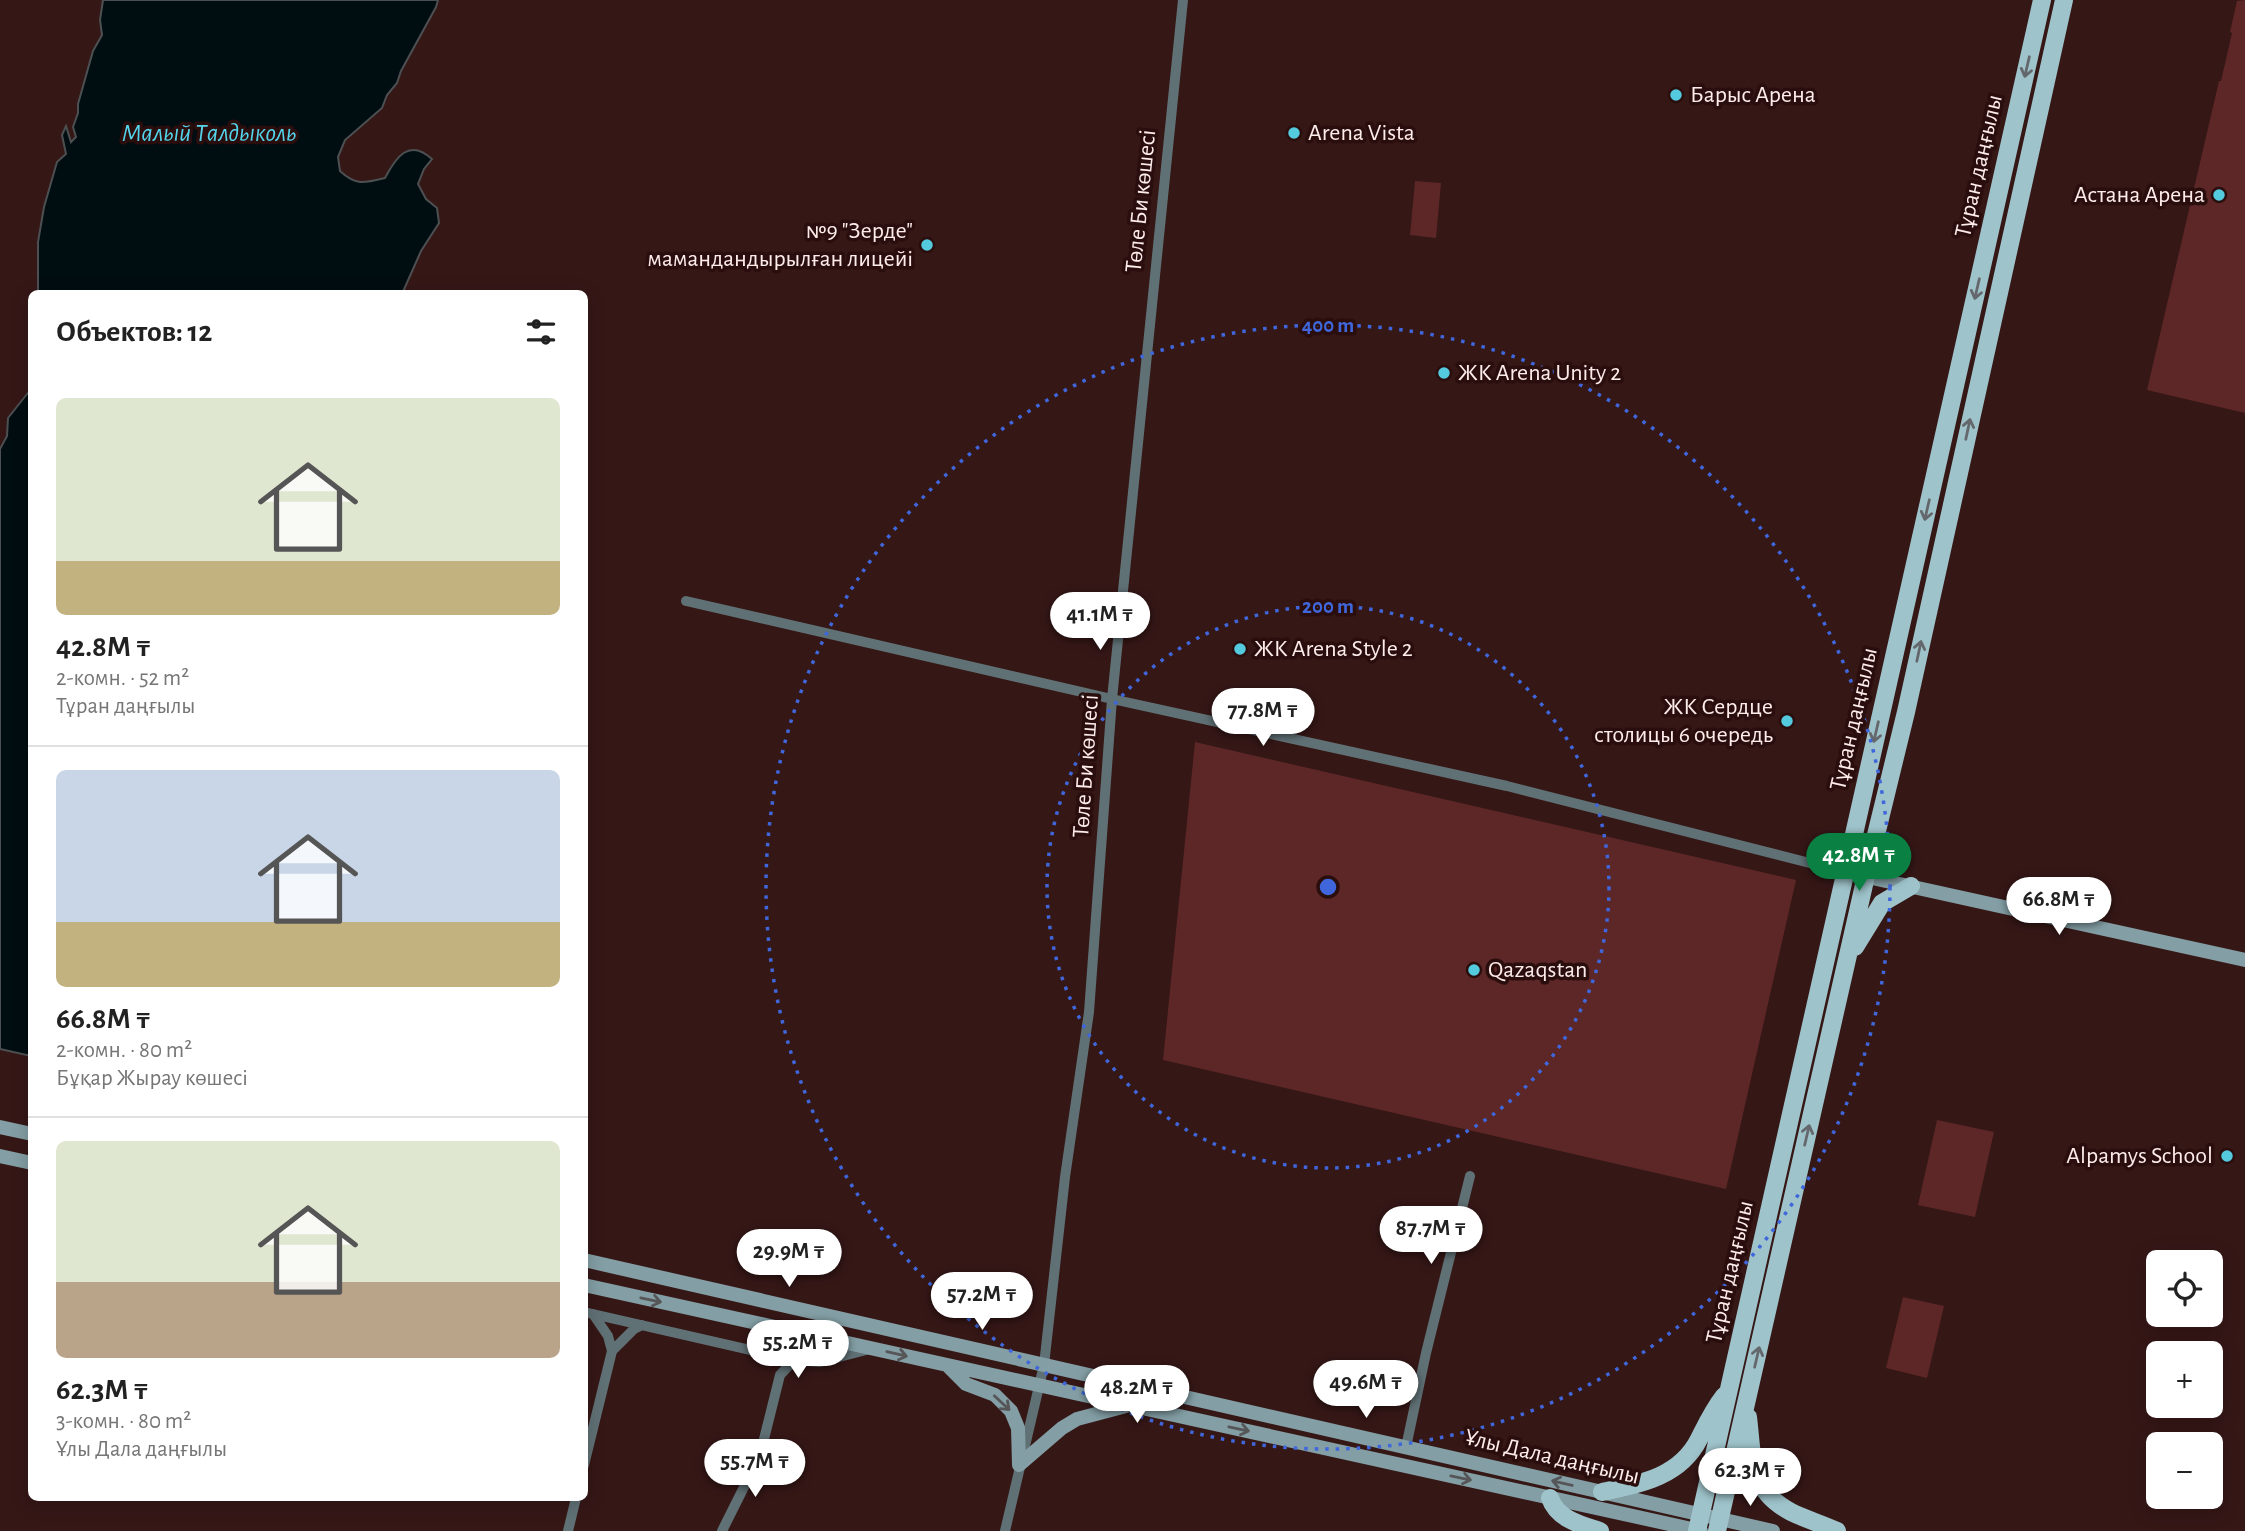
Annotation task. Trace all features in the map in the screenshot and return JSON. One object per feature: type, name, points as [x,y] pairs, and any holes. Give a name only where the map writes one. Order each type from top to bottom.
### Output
[{"type":"main road","name":"Тұран даңғылы","points":[[1699,1527],[2042,0]]},
{"type":"main road","name":"Тұран даңғылы","points":[[1718,1525],[1906,712],[2064,0]]},
{"type":"main road","points":[[1848,955],[1862,939],[1882,903],[1912,886]]},
{"type":"main road","points":[[1602,1492],[1647,1483],[1676,1467],[1699,1440],[1713,1410],[1728,1390]]},
{"type":"main road","points":[[1746,1405],[1758,1481],[1775,1502],[1837,1531]]},
{"type":"main road","points":[[1550,1497],[1560,1513],[1570,1520],[1600,1531]]},
{"type":"street","name":"Төле Би көшесі","points":[[1005,1531],[1044,1365],[1065,1177],[1089,1012],[1112,699],[1184,0]]},
{"type":"street","points":[[686,601],[1507,786],[1845,872],[2245,960]]},
{"type":"street","points":[[0,1127],[28,1133]]},
{"type":"street","points":[[0,1156],[28,1162]]},
{"type":"street","points":[[1406,1447],[1426,1353],[1470,1176]]},
{"type":"street","name":"Ұлы Дала даңғылы","points":[[588,1261],[1602,1492],[1699,1527]]},
{"type":"street","name":"Ұлы Дала даңғылы","points":[[588,1286],[1550,1497],[1699,1527],[1718,1525],[1773,1531]]},
{"type":"street","points":[[589,1313],[794,1360],[820,1363],[872,1348]]},
{"type":"street","points":[[588,1449],[612,1351],[608,1336],[589,1313]]},
{"type":"street","points":[[612,1351],[634,1329],[642,1325]]},
{"type":"street","points":[[722,1531],[760,1455],[780,1376],[794,1360]]},
{"type":"street","points":[[948,1366],[966,1384],[995,1395],[1011,1411],[1018,1428],[1019,1465]]},
{"type":"street","points":[[1019,1465],[1062,1428],[1077,1419],[1129,1405]]},
{"type":"street","points":[[568,1531],[575,1501]]},
{"type":"shaded area","name":"Астана Арена","points":[[2245,0],[2245,413],[2147,390],[2221,81],[2237,1]]},
{"type":"shaded area","points":[[1415,181],[1441,183],[1436,238],[1410,235]]},
{"type":"shaded area","name":"Qazaqstan","points":[[1195,742],[1796,880],[1726,1189],[1163,1060]]},
{"type":"shaded area","points":[[1937,1120],[1994,1132],[1975,1217],[1918,1205]]},
{"type":"shaded area","points":[[1903,1297],[1944,1306],[1927,1378],[1886,1368]]},
{"type":"water","name":"Малый Талдыколь","points":[[103,0],[438,0],[382,108],[345,140],[338,157],[340,171],[361,182],[385,178],[399,157],[410,150],[424,153],[432,159],[418,184],[426,199],[437,208],[439,223],[421,251],[404,290],[38,290],[38,242],[44,207],[57,162],[66,154],[62,135],[66,126],[71,142],[76,137],[73,127],[78,104],[93,51],[102,35],[100,20]]},
{"type":"water","points":[[28,393],[28,1055],[0,1049],[0,449],[7,436],[8,418]]},
{"type":"place","name":"Барыс Арена","points":[[1676,95]]},
{"type":"place","name":"Arena Vista","points":[[1294,133]]},
{"type":"place","name":"Астана Арена","points":[[2219,195]]},
{"type":"place","name":"№9 \"Зерде\" мамандандырылған лицейі","points":[[927,245]]},
{"type":"place","name":"ЖК Arena Unity 2","points":[[1444,373]]},
{"type":"place","name":"ЖК Arena Style 2","points":[[1240,649]]},
{"type":"place","name":"ЖК Сердце столицы 6 очередь","points":[[1787,721]]},
{"type":"place","name":"Qazaqstan","points":[[1474,970]]},
{"type":"place","name":"Alpamys School","points":[[2227,1156]]}]
